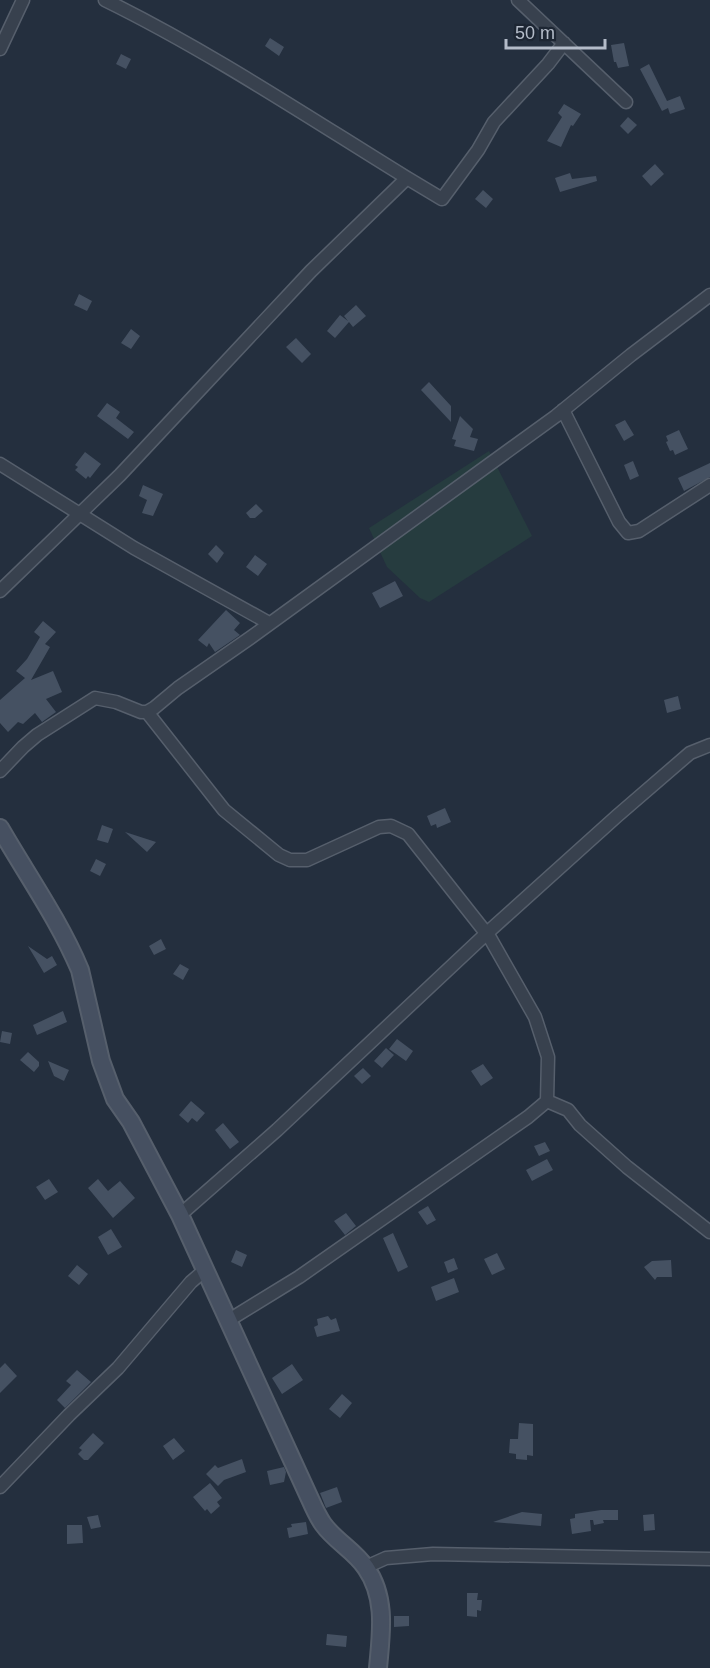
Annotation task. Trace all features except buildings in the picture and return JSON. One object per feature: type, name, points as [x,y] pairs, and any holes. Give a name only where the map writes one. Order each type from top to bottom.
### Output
[{"type":"street","points":[[0,49],[23,0]]},
{"type":"street","points":[[105,0],[142,18],[442,199],[478,150],[494,122],[564,44]]},
{"type":"street","points":[[518,0],[626,102]]},
{"type":"street","points":[[0,591],[120,475],[311,271],[407,178]]},
{"type":"street","points":[[0,771],[37,735],[95,698],[147,712],[563,410],[710,295]]},
{"type":"street","points":[[563,410],[619,522],[628,533],[639,531],[710,485]]},
{"type":"street","points":[[0,464],[134,548],[269,623]]},
{"type":"street","points":[[147,712],[224,810],[279,855],[290,860],[307,860],[379,827],[391,826],[408,834],[487,933],[535,1017],[548,1056],[547,1101],[528,1117],[299,1277],[229,1320]]},
{"type":"street","points":[[180,1215],[286,1122],[487,933],[690,753],[710,745]]},
{"type":"street","points":[[0,828],[58,923],[75,956],[106,1077],[115,1098],[131,1122],[180,1215],[310,1499],[324,1525],[366,1567],[378,1591],[382,1621],[378,1668]]},
{"type":"street","points":[[547,1101],[568,1110],[580,1125],[627,1167],[710,1232]]},
{"type":"street","points":[[0,1487],[118,1368],[183,1292],[205,1270]]},
{"type":"street","points":[[366,1567],[386,1558],[433,1554],[710,1559]]},
{"type":"green space","points":[[489,451],[532,536],[429,602],[420,598],[387,567],[369,528]]}]
